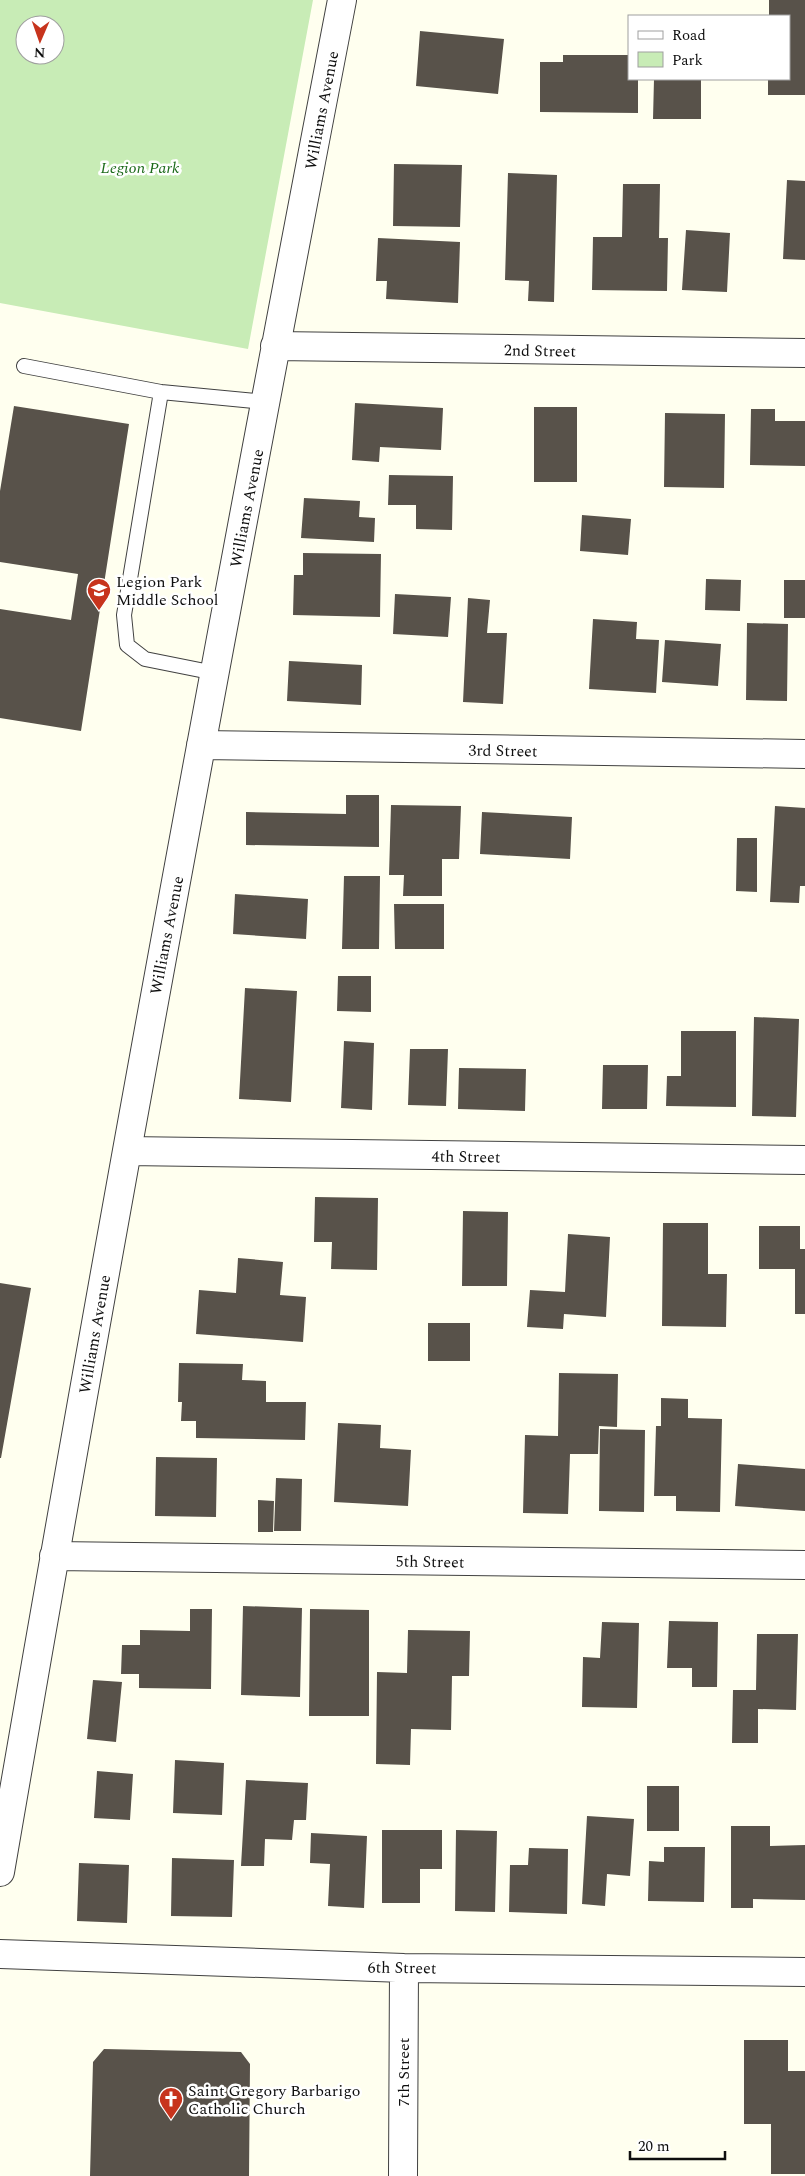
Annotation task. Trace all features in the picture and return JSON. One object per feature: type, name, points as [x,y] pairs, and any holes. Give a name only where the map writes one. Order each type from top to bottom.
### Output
[{"type":"street","name":"Williams Avenue","points":[[0,1872],[126,1151],[275,346],[342,0]]},
{"type":"street","name":"2nd Street","points":[[275,346],[805,353]]},
{"type":"street","name":"3rd Street","points":[[201,745],[805,754]]},
{"type":"street","name":"4th Street","points":[[126,1151],[805,1160]]},
{"type":"street","name":"5th Street","points":[[54,1556],[805,1566]]},
{"type":"street","name":"6th Street","points":[[0,1954],[404,1968],[805,1972]]},
{"type":"street","name":"7th Street","points":[[403,2176],[404,1968]]},
{"type":"lane","points":[[24,366],[161,392],[265,402]]},
{"type":"lane","points":[[161,392],[124,615],[127,645],[145,659],[215,673]]},
{"type":"green space","name":"Legion Park","points":[[0,0],[313,0],[248,349],[0,303]]},
{"type":"building","points":[[769,0],[805,0],[805,95],[768,95],[768,80],[790,80],[790,15],[769,15]]},
{"type":"building","points":[[420,31],[504,39],[498,94],[416,86]]},
{"type":"building","points":[[563,55],[628,55],[628,80],[638,80],[638,113],[540,112],[540,62],[563,62]]},
{"type":"building","points":[[654,80],[701,80],[701,119],[653,119]]},
{"type":"building","points":[[394,164],[462,165],[460,227],[393,226]]},
{"type":"building","points":[[508,173],[557,175],[554,302],[528,301],[529,281],[505,280]]},
{"type":"building","points":[[787,180],[805,181],[805,260],[783,259]]},
{"type":"building","points":[[623,184],[660,184],[659,238],[668,238],[667,291],[592,290],[593,237],[622,237]]},
{"type":"building","points":[[686,230],[730,233],[727,292],[682,290]]},
{"type":"building","points":[[378,238],[460,242],[458,303],[386,299],[387,281],[376,281]]},
{"type":"building","points":[[355,403],[443,408],[441,450],[380,447],[379,462],[352,460]]},
{"type":"building","points":[[14,406],[129,424],[81,731],[0,718],[0,609],[71,620],[78,574],[0,562],[0,491]]},
{"type":"building","points":[[534,407],[577,407],[577,482],[534,482]]},
{"type":"building","points":[[751,409],[775,409],[775,421],[805,421],[805,466],[750,465]]},
{"type":"building","points":[[665,413],[725,414],[724,488],[664,487]]},
{"type":"building","points":[[389,475],[453,476],[452,530],[416,529],[416,505],[388,505]]},
{"type":"building","points":[[304,498],[360,501],[359,517],[375,518],[374,542],[301,538]]},
{"type":"building","points":[[582,515],[631,519],[628,555],[580,551]]},
{"type":"building","points":[[303,553],[381,554],[380,617],[293,615],[294,575],[303,575]]},
{"type":"building","points":[[706,579],[741,580],[740,611],[705,610]]},
{"type":"building","points":[[784,580],[805,580],[805,618],[784,618]]},
{"type":"building","points":[[395,594],[451,597],[448,637],[393,634]]},
{"type":"building","points":[[468,598],[490,600],[487,633],[507,633],[503,704],[463,702]]},
{"type":"building","points":[[593,619],[637,622],[636,639],[659,640],[656,693],[589,689]]},
{"type":"building","points":[[747,623],[788,624],[787,701],[746,700]]},
{"type":"building","points":[[665,640],[721,644],[718,686],[662,682]]},
{"type":"building","points":[[289,661],[362,665],[361,705],[287,701]]},
{"type":"building","points":[[346,795],[379,795],[379,847],[246,845],[246,812],[346,814]]},
{"type":"building","points":[[391,805],[461,806],[459,859],[442,859],[442,896],[403,896],[404,875],[389,875]]},
{"type":"building","points":[[775,806],[805,808],[805,886],[800,886],[799,903],[770,902]]},
{"type":"building","points":[[482,812],[572,817],[570,859],[480,854]]},
{"type":"building","points":[[737,838],[757,838],[757,892],[736,891]]},
{"type":"building","points":[[344,876],[380,876],[379,949],[342,949]]},
{"type":"building","points":[[235,894],[308,899],[306,939],[233,934]]},
{"type":"building","points":[[394,904],[444,904],[444,949],[395,949]]},
{"type":"building","points":[[338,976],[371,976],[371,1012],[337,1011]]},
{"type":"building","points":[[245,988],[297,991],[291,1102],[239,1099]]},
{"type":"building","points":[[754,1017],[799,1019],[796,1117],[752,1116]]},
{"type":"building","points":[[681,1031],[736,1031],[736,1107],[666,1106],[667,1076],[681,1076]]},
{"type":"building","points":[[344,1041],[374,1043],[372,1110],[341,1108]]},
{"type":"building","points":[[410,1049],[448,1049],[446,1106],[408,1105]]},
{"type":"building","points":[[603,1065],[648,1065],[647,1109],[602,1109]]},
{"type":"building","points":[[459,1068],[526,1069],[525,1111],[458,1109]]},
{"type":"building","points":[[315,1197],[378,1198],[377,1270],[331,1269],[332,1242],[314,1242]]},
{"type":"building","points":[[463,1211],[508,1212],[507,1286],[462,1286]]},
{"type":"building","points":[[663,1223],[708,1223],[708,1274],[727,1274],[726,1327],[662,1326]]},
{"type":"building","points":[[759,1226],[800,1226],[800,1249],[805,1249],[805,1314],[795,1314],[795,1269],[759,1269]]},
{"type":"building","points":[[568,1234],[610,1237],[606,1317],[564,1314],[563,1329],[527,1327],[530,1290],[565,1292]]},
{"type":"building","points":[[238,1258],[283,1262],[280,1295],[306,1297],[303,1342],[196,1334],[199,1290],[236,1293]]},
{"type":"building","points":[[0,1283],[31,1288],[1,1458],[0,1458]]},
{"type":"building","points":[[428,1323],[470,1323],[470,1361],[428,1361]]},
{"type":"building","points":[[179,1363],[243,1364],[242,1380],[266,1381],[266,1402],[306,1402],[305,1440],[196,1438],[196,1421],[181,1421],[182,1402],[178,1402]]},
{"type":"building","points":[[559,1373],[618,1374],[617,1427],[599,1426],[598,1454],[570,1454],[568,1514],[523,1513],[525,1435],[558,1436]]},
{"type":"building","points":[[661,1398],[688,1399],[688,1418],[722,1419],[720,1512],[676,1511],[676,1496],[654,1496],[656,1426],[661,1426]]},
{"type":"building","points":[[338,1423],[381,1425],[380,1448],[411,1450],[408,1506],[334,1502]]},
{"type":"building","points":[[600,1429],[645,1430],[644,1512],[599,1511]]},
{"type":"building","points":[[156,1457],[217,1458],[216,1517],[155,1516]]},
{"type":"building","points":[[738,1464],[805,1469],[805,1511],[735,1506]]},
{"type":"building","points":[[276,1478],[302,1479],[301,1531],[274,1531]]},
{"type":"building","points":[[258,1500],[274,1501],[273,1532],[258,1532]]},
{"type":"building","points":[[243,1606],[302,1608],[300,1697],[241,1695]]},
{"type":"building","points":[[190,1609],[212,1609],[211,1689],[139,1688],[139,1674],[121,1674],[122,1645],[140,1645],[140,1630],[190,1631]]},
{"type":"building","points":[[310,1609],[369,1610],[369,1716],[309,1716]]},
{"type":"building","points":[[669,1621],[718,1622],[717,1687],[692,1687],[692,1668],[667,1668]]},
{"type":"building","points":[[602,1622],[639,1623],[637,1708],[582,1707],[583,1657],[600,1658]]},
{"type":"building","points":[[408,1630],[470,1631],[469,1676],[452,1676],[451,1730],[411,1729],[410,1765],[376,1764],[377,1672],[407,1673]]},
{"type":"building","points":[[757,1634],[798,1634],[796,1710],[758,1709],[758,1743],[732,1743],[733,1690],[756,1690]]},
{"type":"building","points":[[93,1680],[122,1682],[116,1742],[87,1739]]},
{"type":"building","points":[[175,1760],[224,1763],[222,1815],[173,1813]]},
{"type":"building","points":[[97,1771],[133,1774],[130,1820],[94,1818]]},
{"type":"building","points":[[246,1780],[308,1783],[306,1820],[294,1820],[292,1840],[265,1839],[264,1866],[241,1866]]},
{"type":"building","points":[[647,1786],[679,1786],[679,1831],[647,1831]]},
{"type":"building","points":[[587,1816],[634,1819],[630,1876],[607,1874],[605,1906],[582,1904]]},
{"type":"building","points":[[731,1826],[770,1826],[770,1846],[805,1845],[805,1900],[753,1899],[753,1908],[731,1908]]},
{"type":"building","points":[[382,1830],[442,1830],[442,1869],[420,1869],[420,1903],[382,1903]]},
{"type":"building","points":[[456,1830],[497,1831],[495,1912],[455,1911]]},
{"type":"building","points":[[311,1833],[367,1836],[364,1908],[328,1906],[330,1864],[310,1863]]},
{"type":"building","points":[[664,1847],[705,1847],[704,1902],[648,1901],[649,1861],[664,1862]]},
{"type":"building","points":[[529,1848],[568,1849],[567,1914],[509,1912],[510,1865],[528,1865]]},
{"type":"building","points":[[172,1858],[234,1860],[232,1917],[171,1916]]},
{"type":"building","points":[[79,1863],[129,1865],[127,1923],[77,1921]]},
{"type":"building","points":[[744,2040],[788,2040],[788,2071],[805,2071],[805,2174],[771,2174],[771,2124],[744,2124]]},
{"type":"building","name":"Saint Gregory Barbarigo Catholic Church","points":[[104,2049],[241,2052],[250,2064],[249,2176],[90,2176],[93,2062]]},
{"type":"place","name":"Legion Park Middle School","points":[[99,611]]},
{"type":"place","name":"Saint Gregory Barbarigo Catholic Church","points":[[171,2120]]}]
